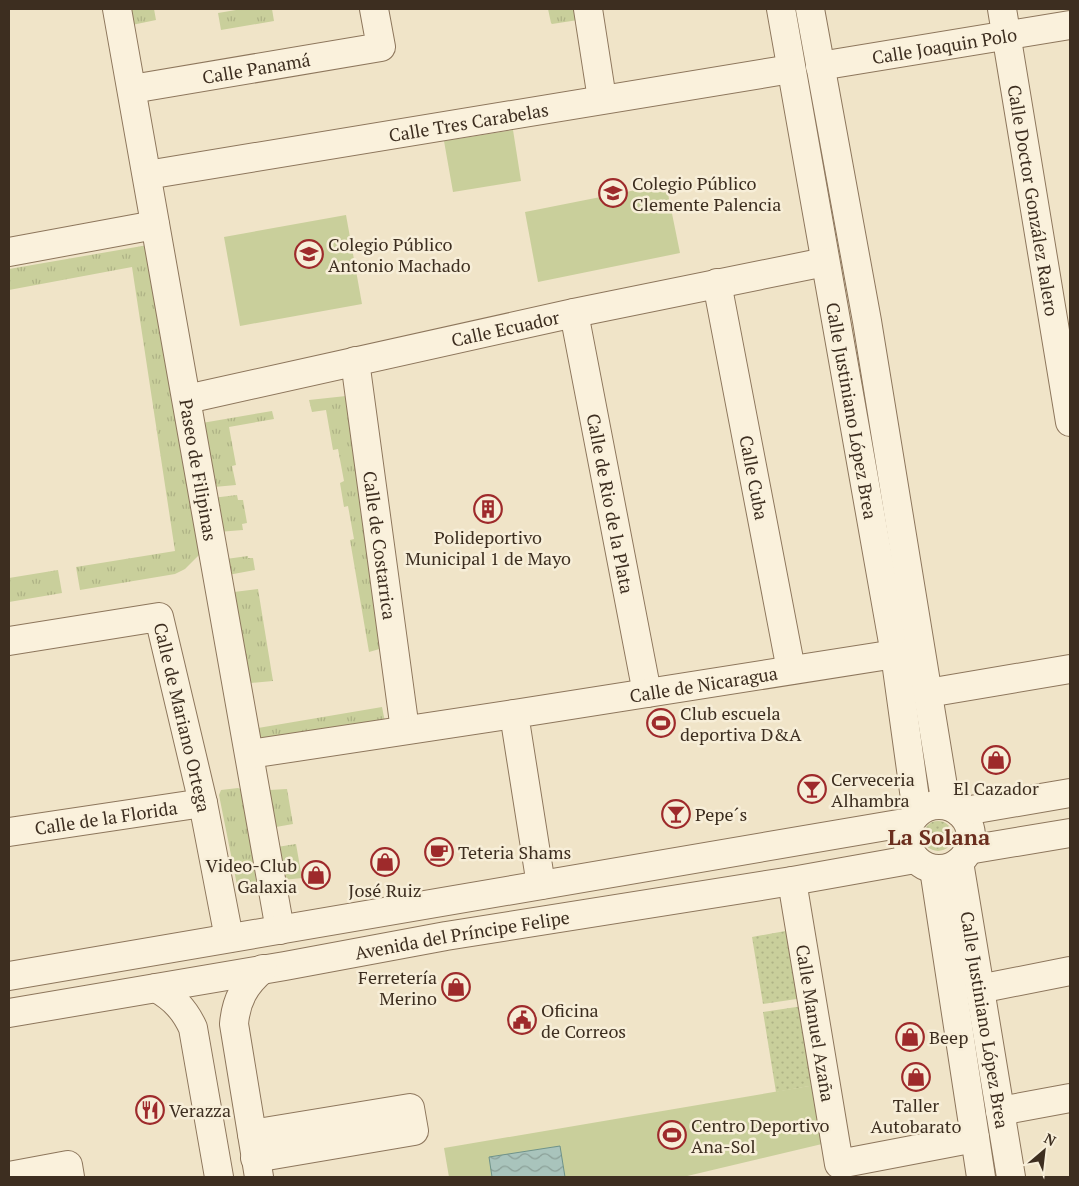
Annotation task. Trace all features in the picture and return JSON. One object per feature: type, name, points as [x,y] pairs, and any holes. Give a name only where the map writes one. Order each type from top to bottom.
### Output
[{"type":"street","name":"Paseo de Filipinas","points":[[117,9],[280,930]]},
{"type":"street","name":"Calle Panamá","points":[[132,90],[380,47],[374,9]]},
{"type":"street","points":[[588,9],[602,100]]},
{"type":"street","name":"Calle Justiniano López Brea","points":[[781,9],[894,654],[913,817]]},
{"type":"street","name":"Calle Justiniano López Brea","points":[[810,9],[867,321],[928,693],[952,808]]},
{"type":"street","name":"Calle Doctor González Ralero","points":[[1002,9],[1070,422]]},
{"type":"street","name":"Calle Joaquin Polo","points":[[820,66],[1070,25]]},
{"type":"street","name":"Calle Tres Carabelas","points":[[147,175],[791,69]]},
{"type":"street","points":[[9,252],[155,224]]},
{"type":"street","name":"Calle Ecuador","points":[[186,399],[574,312],[825,262]]},
{"type":"street","name":"Calle Cuba","points":[[717,283],[791,670]]},
{"type":"street","name":"Calle de Rio de la Plata","points":[[574,312],[648,693]]},
{"type":"street","name":"Calle de Costarrica","points":[[355,361],[405,730]]},
{"type":"street","name":"Calle de Mariano Ortega","points":[[9,641],[159,617],[203,803],[229,938]]},
{"type":"street","name":"Calle de Nicaragua","points":[[250,754],[894,654]]},
{"type":"street","points":[[928,693],[1070,670]]},
{"type":"street","points":[[514,714],[541,885]]},
{"type":"street","points":[[952,808],[967,821],[971,842],[964,856],[949,868],[924,864],[910,852],[906,834],[913,817],[930,806],[952,808],[1070,793]]},
{"type":"street","name":"Calle de la Florida","points":[[9,832],[203,803]]},
{"type":"street","name":"Avenida del Príncipe Felipe","points":[[9,976],[541,885],[913,817]]},
{"type":"street","points":[[964,856],[1070,833]]},
{"type":"street","name":"Calle Justiniano López Brea","points":[[964,856],[979,989],[1011,1177]]},
{"type":"street","name":"Calle Justiniano López Brea","points":[[924,864],[981,1177]]},
{"type":"street","name":"Avenida del Príncipe Felipe","points":[[9,1013],[455,934],[792,881],[924,864]]},
{"type":"street","name":"Calle Manuel Azaña","points":[[792,881],[838,1164],[975,1138]]},
{"type":"street","points":[[255,1156],[234,1024],[238,1002],[244,989],[252,978],[263,969]]},
{"type":"street","points":[[979,989],[1070,971]]},
{"type":"street","points":[[156,988],[168,995],[179,1005],[188,1016],[193,1028],[219,1177]]},
{"type":"street","points":[[1000,1111],[1070,1098]]},
{"type":"street","points":[[410,1108],[414,1131],[255,1156],[410,1108]]},
{"type":"street","points":[[9,1176],[68,1165],[70,1177]]},
{"type":"green space","points":[[129,9],[154,9],[156,20],[132,25]]},
{"type":"green space","points":[[242,9],[272,9],[274,21],[221,30],[218,13]]},
{"type":"green space","points":[[548,9],[580,9],[578,20],[552,24]]},
{"type":"green space","points":[[513,130],[521,181],[453,192],[444,141]]},
{"type":"green space","points":[[666,184],[680,253],[538,282],[525,212]]},
{"type":"green space","points":[[346,215],[362,304],[240,326],[224,237]]},
{"type":"green space","points":[[148,245],[201,553],[185,569],[175,574],[80,590],[76,567],[175,551],[132,267],[9,290],[9,269]]},
{"type":"green space","points":[[346,396],[373,551],[367,553],[383,648],[369,652],[350,540],[354,539],[348,506],[344,507],[340,483],[344,481],[338,449],[333,450],[326,410],[312,412],[309,400]]},
{"type":"green space","points":[[272,411],[274,419],[229,427],[236,465],[232,466],[236,485],[214,487],[202,423]]},
{"type":"green space","points":[[237,495],[238,500],[243,500],[247,523],[242,524],[243,530],[218,532],[212,498]]},
{"type":"green space","points":[[248,556],[248,558],[253,558],[255,570],[228,575],[226,559]]},
{"type":"green space","points":[[58,570],[62,593],[9,602],[9,578]]},
{"type":"green space","points":[[258,589],[273,681],[250,683],[234,592]]},
{"type":"green space","points":[[382,707],[385,722],[261,743],[258,728]]},
{"type":"green space","points":[[238,788],[243,790],[257,888],[238,890],[219,795],[221,790]]},
{"type":"green space","points":[[287,789],[293,824],[276,827],[269,790]]},
{"type":"green space","points":[[938,821],[949,825],[953,836],[949,847],[938,851],[927,847],[923,836],[927,825]]},
{"type":"green space","points":[[296,844],[302,878],[283,880],[277,847]]},
{"type":"green space","points":[[791,930],[803,998],[763,1004],[752,937]]},
{"type":"green space","points":[[803,1006],[815,1085],[776,1092],[763,1012]]},
{"type":"green space","name":"Centro Deportivo Ana-Sol","points":[[815,1085],[822,1144],[683,1177],[449,1177],[444,1148]]},
{"type":"water","points":[[560,1146],[565,1177],[492,1177],[489,1157]]},
{"type":"place","name":"Colegio Público Clemente Palencia","points":[[613,193]]},
{"type":"place","name":"Colegio Público Antonio Machado","points":[[309,254]]},
{"type":"place","name":"Polideportivo Municipal 1 de Mayo","points":[[488,509]]},
{"type":"place","name":"Club escuela deportiva D&A","points":[[661,723]]},
{"type":"place","name":"El Cazador","points":[[996,760]]},
{"type":"place","name":"Cerveceria Alhambra","points":[[812,789]]},
{"type":"place","name":"Pepe´s","points":[[676,814]]},
{"type":"place","name":"Teteria Shams","points":[[439,852]]},
{"type":"place","name":"José Ruiz","points":[[385,862]]},
{"type":"place","name":"Video-Club Galaxia","points":[[316,875]]},
{"type":"place","name":"Ferretería Merino","points":[[456,987]]},
{"type":"place","name":"Oficina de Correos","points":[[522,1020]]},
{"type":"place","name":"Beep","points":[[910,1037]]},
{"type":"place","name":"Taller Autobarato","points":[[916,1077]]},
{"type":"place","name":"Verazza","points":[[150,1110]]},
{"type":"place","name":"Centro Deportivo Ana-Sol","points":[[672,1135]]},
{"type":"district","name":"La Solana","points":[[939,836]]}]
